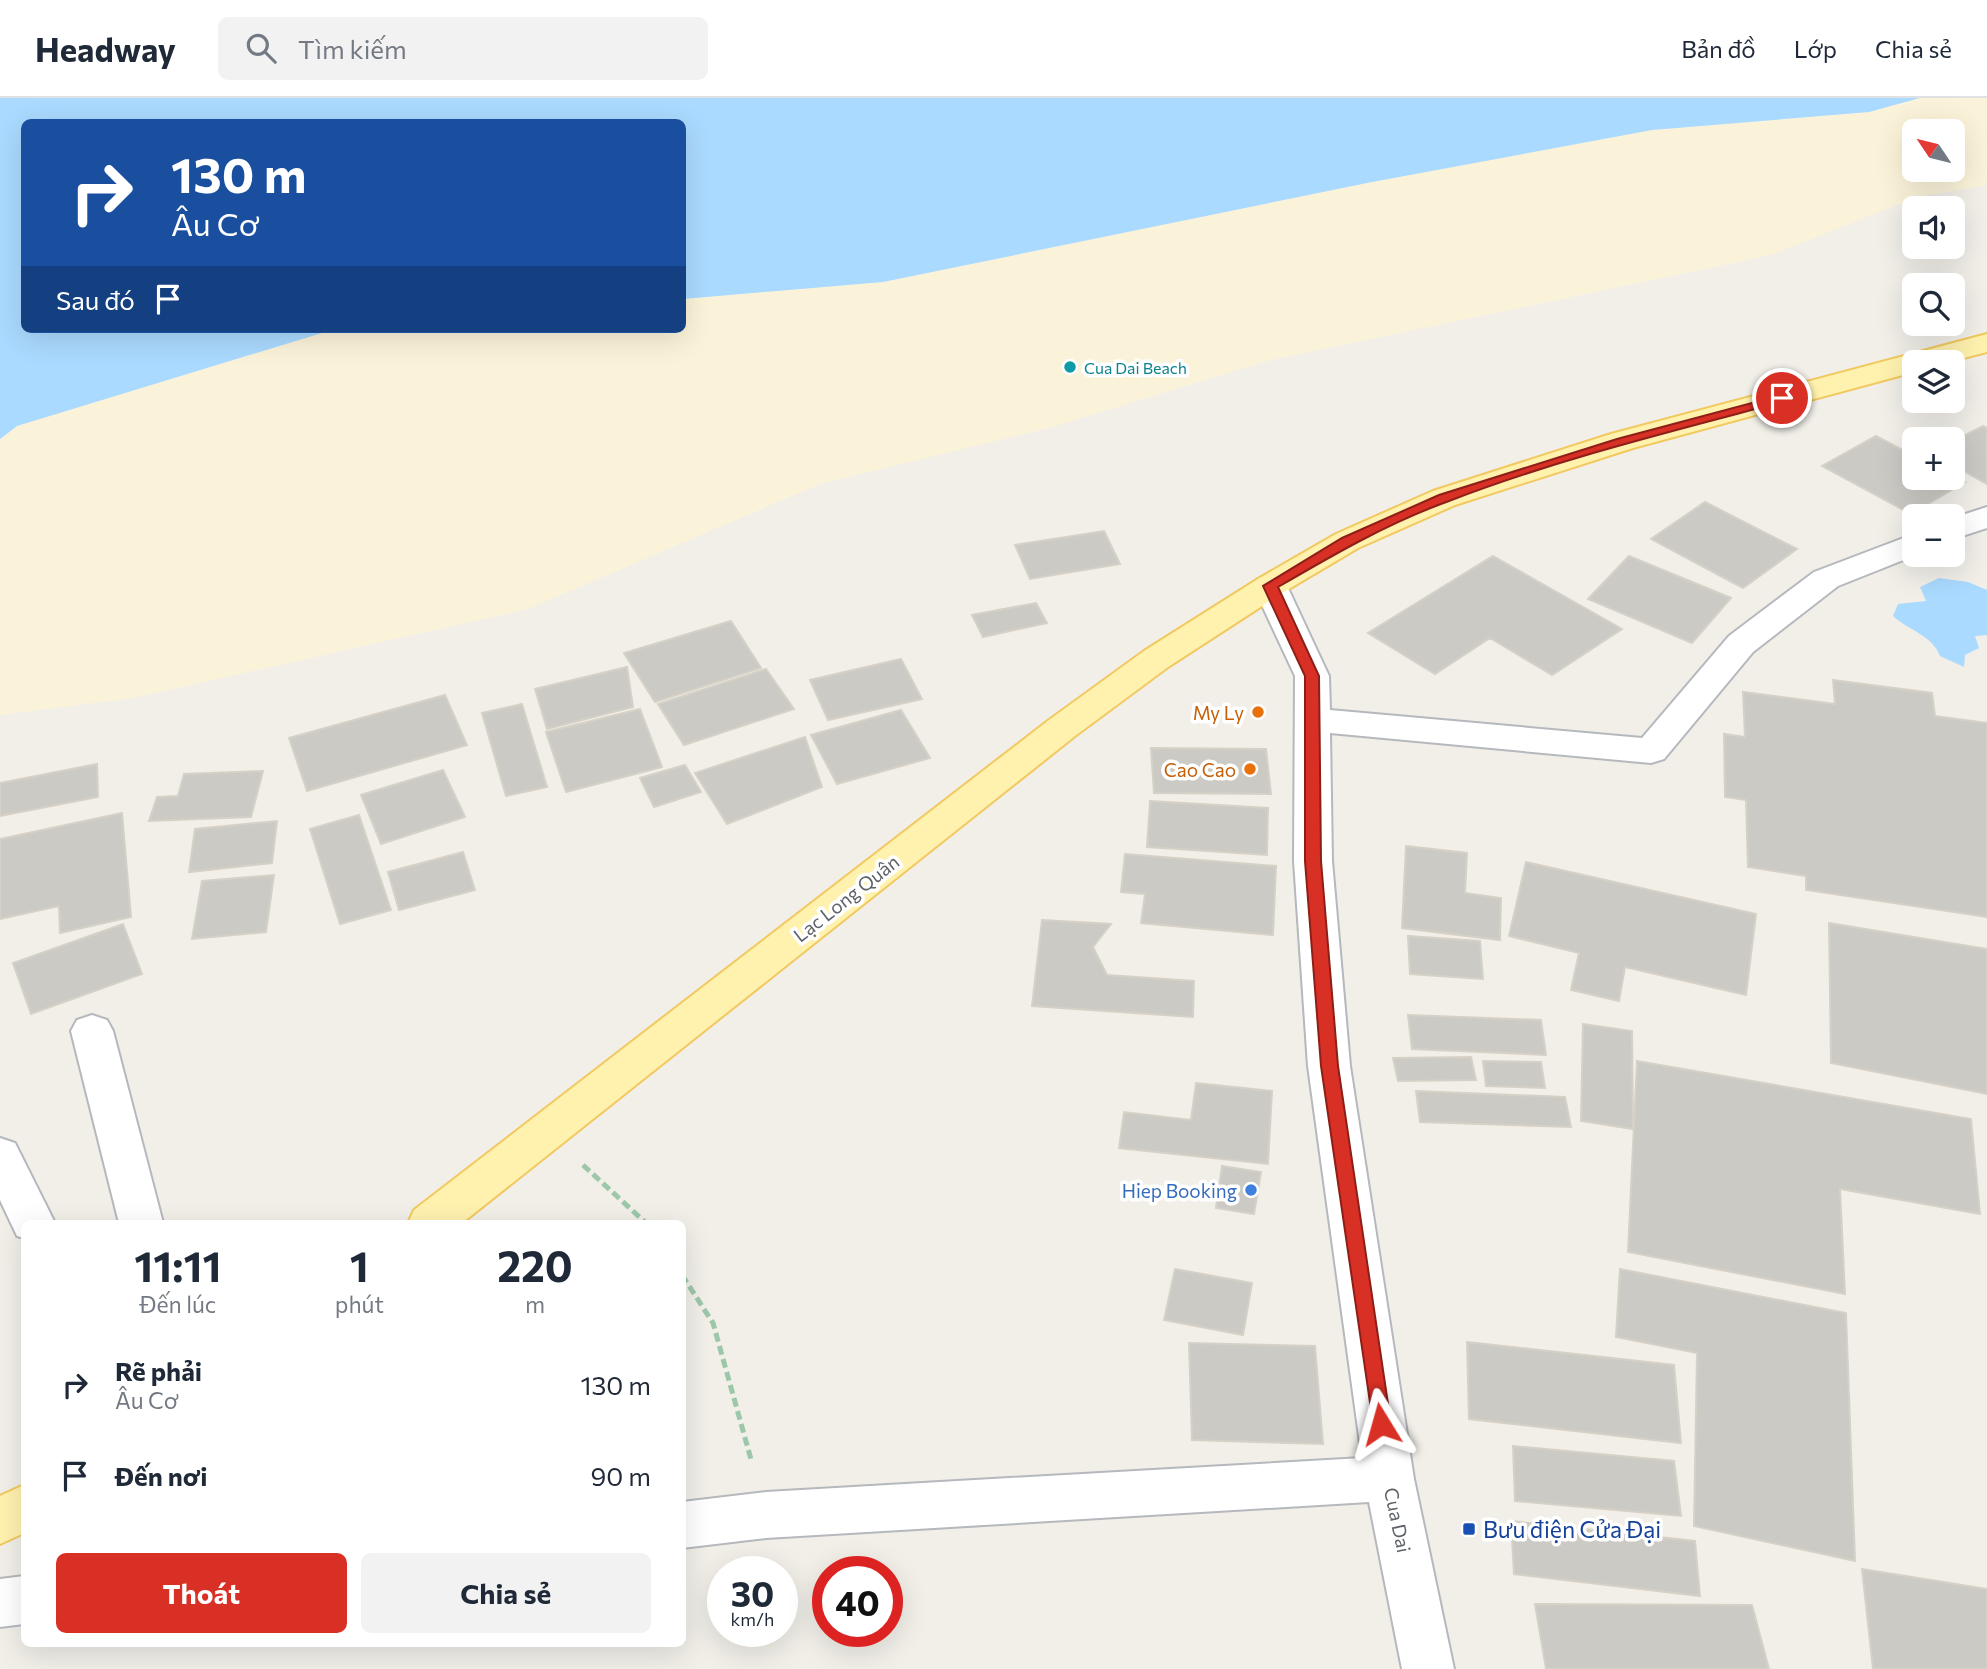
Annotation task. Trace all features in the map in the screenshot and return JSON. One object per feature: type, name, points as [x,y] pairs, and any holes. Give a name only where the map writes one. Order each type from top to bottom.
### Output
[{"type":"main road","name":"Lạc Long Quân","points":[[1962,350],[1987,343]]},
{"type":"main road","name":"Lạc Long Quân","points":[[434,1220],[549,1133],[1062,728],[1156,659],[1270,586],[1347,541],[1444,498],[1622,441],[1902,366]]},
{"type":"main road","points":[[0,1521],[21,1510]]},
{"type":"street","points":[[1965,525],[1987,517]]},
{"type":"street","points":[[1313,720],[1651,751],[1741,644],[1826,579],[1902,549]]},
{"type":"street","name":"Cua Dai","points":[[1270,586],[1312,676],[1313,861],[1329,1066],[1389,1479],[1428,1669]]},
{"type":"street","points":[[92,1031],[140,1220]]},
{"type":"street","points":[[0,1155],[32,1220]]},
{"type":"street","points":[[686,1525],[766,1516],[1389,1479]]},
{"type":"street","points":[[0,1603],[21,1600]]},
{"type":"path","points":[[549,1133],[643,1220]]},
{"type":"path","points":[[686,1281],[713,1322],[766,1516]]},
{"type":"sand","points":[[1920,98],[1987,98],[1987,185],[1923,196],[1902,196],[1902,203],[1771,255],[1267,361],[1049,428],[820,484],[528,609],[133,698],[0,715],[0,439],[17,426],[322,333],[686,333],[686,299],[883,282],[1372,182],[1652,130],[1869,112]]},
{"type":"water","points":[[0,98],[1920,98],[1869,112],[1652,130],[1372,182],[883,282],[686,299],[686,119],[21,119],[21,333],[322,333],[17,426],[0,439]]},
{"type":"water","points":[[1939,578],[1968,582],[1987,590],[1987,635],[1975,636],[1979,648],[1965,655],[1964,667],[1940,656],[1926,638],[1893,616],[1898,604],[1926,601],[1920,587]]},
{"type":"building","points":[[1983,426],[1987,428],[1987,484],[1965,472],[1965,435]]},
{"type":"building","points":[[1876,436],[1902,450],[1902,490],[1952,490],[1928,504],[1902,504],[1902,509],[1822,466]]},
{"type":"building","points":[[1705,502],[1797,549],[1743,588],[1651,539]]},
{"type":"building","points":[[1104,531],[1120,564],[1030,579],[1015,545]]},
{"type":"building","points":[[1493,556],[1622,629],[1552,675],[1490,638],[1435,674],[1368,633]]},
{"type":"building","points":[[1629,556],[1731,598],[1692,643],[1588,599]]},
{"type":"building","points":[[1036,603],[1047,623],[983,637],[972,615]]},
{"type":"building","points":[[731,621],[761,668],[655,702],[624,653]]},
{"type":"building","points":[[901,659],[922,699],[828,720],[810,680]]},
{"type":"building","points":[[627,667],[633,707],[547,729],[535,689]]},
{"type":"building","points":[[766,669],[794,709],[684,745],[658,704]]},
{"type":"building","points":[[1833,680],[1932,693],[1935,716],[1987,723],[1987,917],[1806,890],[1806,876],[1748,867],[1746,800],[1725,797],[1724,734],[1745,737],[1743,692],[1835,704]]},
{"type":"building","points":[[445,695],[467,745],[307,791],[289,738]]},
{"type":"building","points":[[522,704],[547,787],[506,796],[482,713]]},
{"type":"building","points":[[640,709],[662,767],[566,792],[546,732]]},
{"type":"building","points":[[901,710],[930,758],[837,784],[811,735]]},
{"type":"building","points":[[805,737],[822,787],[727,824],[695,773]]},
{"type":"building","points":[[1151,748],[1266,749],[1271,794],[1154,793]]},
{"type":"building","points":[[97,764],[98,797],[0,816],[0,783]]},
{"type":"building","points":[[685,765],[701,792],[654,807],[640,778]]},
{"type":"building","points":[[443,770],[465,817],[381,844],[361,795]]},
{"type":"building","points":[[263,771],[251,817],[149,821],[157,797],[178,796],[184,774]]},
{"type":"building","points":[[1150,801],[1268,808],[1267,855],[1147,847]]},
{"type":"building","points":[[122,813],[131,917],[60,933],[59,906],[0,919],[0,839]]},
{"type":"building","points":[[359,815],[391,910],[340,924],[310,829]]},
{"type":"building","points":[[277,821],[272,863],[189,872],[195,829]]},
{"type":"building","points":[[1406,846],[1467,853],[1465,893],[1501,898],[1500,940],[1402,928]]},
{"type":"building","points":[[463,852],[475,890],[399,910],[388,872]]},
{"type":"building","points":[[1125,854],[1276,866],[1273,935],[1141,923],[1145,894],[1121,892]]},
{"type":"building","points":[[1526,862],[1756,914],[1746,995],[1625,967],[1619,1001],[1571,990],[1579,953],[1509,936]]},
{"type":"building","points":[[274,875],[266,932],[192,939],[202,881]]},
{"type":"building","points":[[1042,920],[1111,924],[1093,947],[1107,975],[1194,981],[1193,1017],[1032,1006]]},
{"type":"building","points":[[1829,923],[1987,949],[1987,1094],[1831,1063]]},
{"type":"building","points":[[123,924],[142,974],[31,1014],[13,963]]},
{"type":"building","points":[[1408,936],[1480,941],[1483,979],[1410,974]]},
{"type":"building","points":[[1408,1015],[1541,1020],[1546,1055],[1412,1049]]},
{"type":"building","points":[[1583,1024],[1632,1031],[1633,1129],[1581,1121]]},
{"type":"building","points":[[1471,1057],[1476,1080],[1398,1081],[1393,1058]]},
{"type":"building","points":[[1483,1061],[1541,1062],[1545,1088],[1486,1086]]},
{"type":"building","points":[[1637,1061],[1971,1119],[1980,1214],[1840,1189],[1845,1294],[1628,1252]]},
{"type":"building","points":[[1196,1083],[1272,1091],[1268,1164],[1119,1148],[1124,1112],[1191,1120]]},
{"type":"building","points":[[1416,1091],[1565,1097],[1571,1127],[1420,1122]]},
{"type":"building","points":[[1222,1166],[1261,1172],[1254,1214],[1216,1208]]},
{"type":"building","points":[[1175,1269],[1252,1283],[1243,1335],[1164,1320]]},
{"type":"building","points":[[1620,1269],[1846,1313],[1855,1561],[1694,1526],[1697,1353],[1616,1337]]},
{"type":"building","points":[[1467,1342],[1674,1365],[1681,1443],[1469,1419]]},
{"type":"building","points":[[1189,1343],[1315,1346],[1323,1444],[1192,1440]]},
{"type":"building","points":[[1513,1446],[1674,1461],[1681,1516],[1515,1501]]},
{"type":"building","points":[[1511,1521],[1695,1541],[1700,1596],[1514,1574]]},
{"type":"building","points":[[1862,1569],[1987,1589],[1987,1669],[1873,1669]]},
{"type":"building","points":[[1535,1604],[1752,1605],[1769,1669],[1546,1669]]},
{"type":"place","name":"Cua Dai Beach","points":[[1070,367]]},
{"type":"place","name":"My Ly","points":[[1258,712]]},
{"type":"place","name":"Cao Cao","points":[[1250,769]]},
{"type":"place","name":"Hiep Booking","points":[[1251,1190]]},
{"type":"place","name":"Bưu điện Cửa Đại","points":[[1469,1529]]},
{"type":"route","points":[[1381,1424],[1329,1066],[1313,861],[1312,676],[1270,586],[1347,541],[1444,498],[1622,441],[1782,398]]}]
